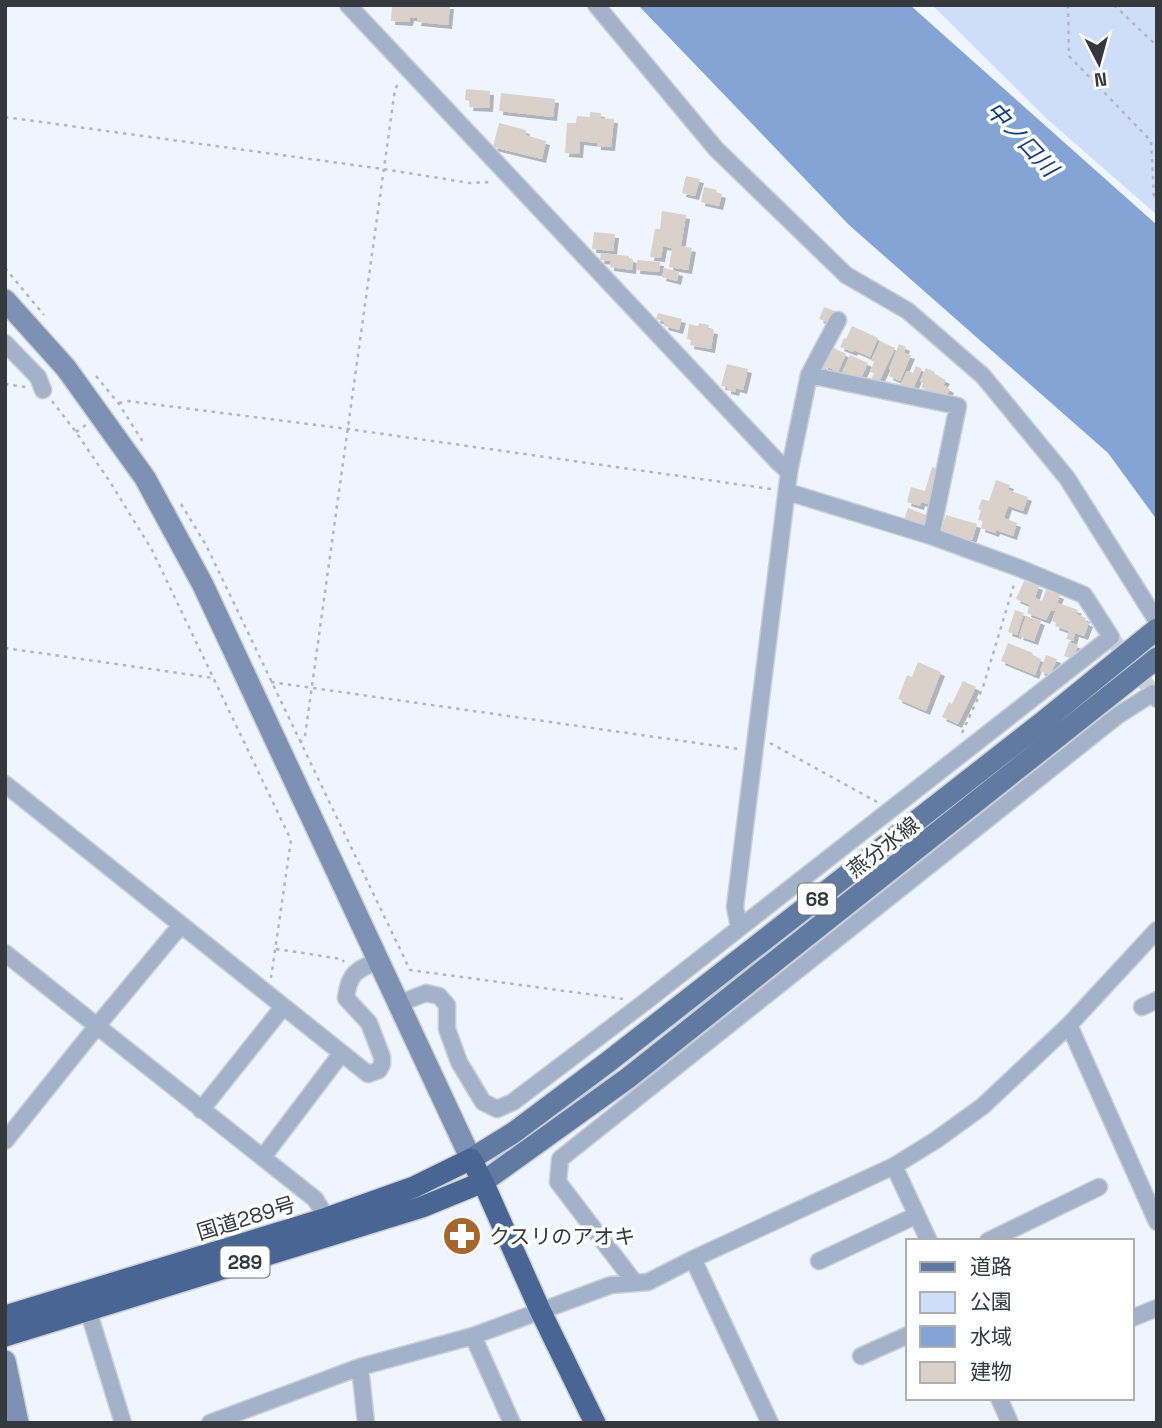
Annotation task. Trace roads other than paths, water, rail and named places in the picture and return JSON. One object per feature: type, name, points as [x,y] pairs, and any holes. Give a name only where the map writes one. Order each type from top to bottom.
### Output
[{"type":"highway","points":[[471,1159],[595,1423]]},
{"type":"highway","name":"国道289号","points":[[5,1316],[327,1218],[414,1187],[471,1159]]},
{"type":"highway","name":"国道289号","points":[[5,1336],[422,1208],[483,1182]]},
{"type":"main road","name":"燕分水線","points":[[471,1159],[513,1133],[608,1062],[1157,629]]},
{"type":"main road","name":"燕分水線","points":[[483,1182],[628,1078],[1157,658]]},
{"type":"street","points":[[348,5],[789,472]]},
{"type":"street","points":[[596,5],[716,149],[846,275],[908,311],[983,376],[1067,478],[1157,621]]},
{"type":"street","points":[[5,300],[66,368],[145,478],[202,585],[471,1159]]},
{"type":"street","points":[[739,927],[735,907],[789,472],[810,374],[838,320]]},
{"type":"street","points":[[5,343],[38,377],[43,390]]},
{"type":"street","points":[[810,374],[958,406],[931,536]]},
{"type":"street","points":[[398,1004],[426,993],[439,996],[447,1005],[447,1029],[459,1062],[483,1102],[497,1109],[513,1102],[1111,637],[1084,594],[931,536],[788,492]]},
{"type":"street","points":[[635,1283],[558,1182],[560,1159],[1117,716],[1153,694],[1157,699]]},
{"type":"street","points":[[5,784],[368,1074],[379,1070],[382,1056],[369,1023],[346,998],[353,973],[378,961]]},
{"type":"street","points":[[5,1142],[181,925]]},
{"type":"street","points":[[218,1421],[360,1367],[474,1336],[611,1284],[648,1282],[894,1166],[983,1106],[1069,1025],[1157,930]]},
{"type":"street","points":[[5,953],[315,1199],[327,1218]]},
{"type":"street","points":[[201,1110],[283,1007]]},
{"type":"street","points":[[1069,1025],[1157,1222]]},
{"type":"street","points":[[262,1157],[341,1054]]},
{"type":"street","points":[[894,1166],[928,1239]]},
{"type":"street","points":[[992,1239],[1099,1187]]},
{"type":"street","points":[[819,1261],[916,1215]]},
{"type":"street","points":[[693,1259],[766,1422]]},
{"type":"street","points":[[1134,1317],[1157,1308]]},
{"type":"street","points":[[88,1310],[123,1423]]},
{"type":"street","points":[[474,1336],[512,1423]]},
{"type":"street","points":[[861,1356],[906,1336]]},
{"type":"street","points":[[5,1362],[18,1423]]},
{"type":"street","points":[[360,1367],[366,1423]]},
{"type":"street","points":[[1000,1400],[1010,1423]]},
{"type":"water","name":"中ノ口川","points":[[638,5],[910,5],[1157,225],[1157,520],[1108,453],[849,225]]},
{"type":"tunnel","points":[[1111,637],[1153,693]]},
{"type":"place","name":"クスリのアオキ","points":[[462,1236]]}]
